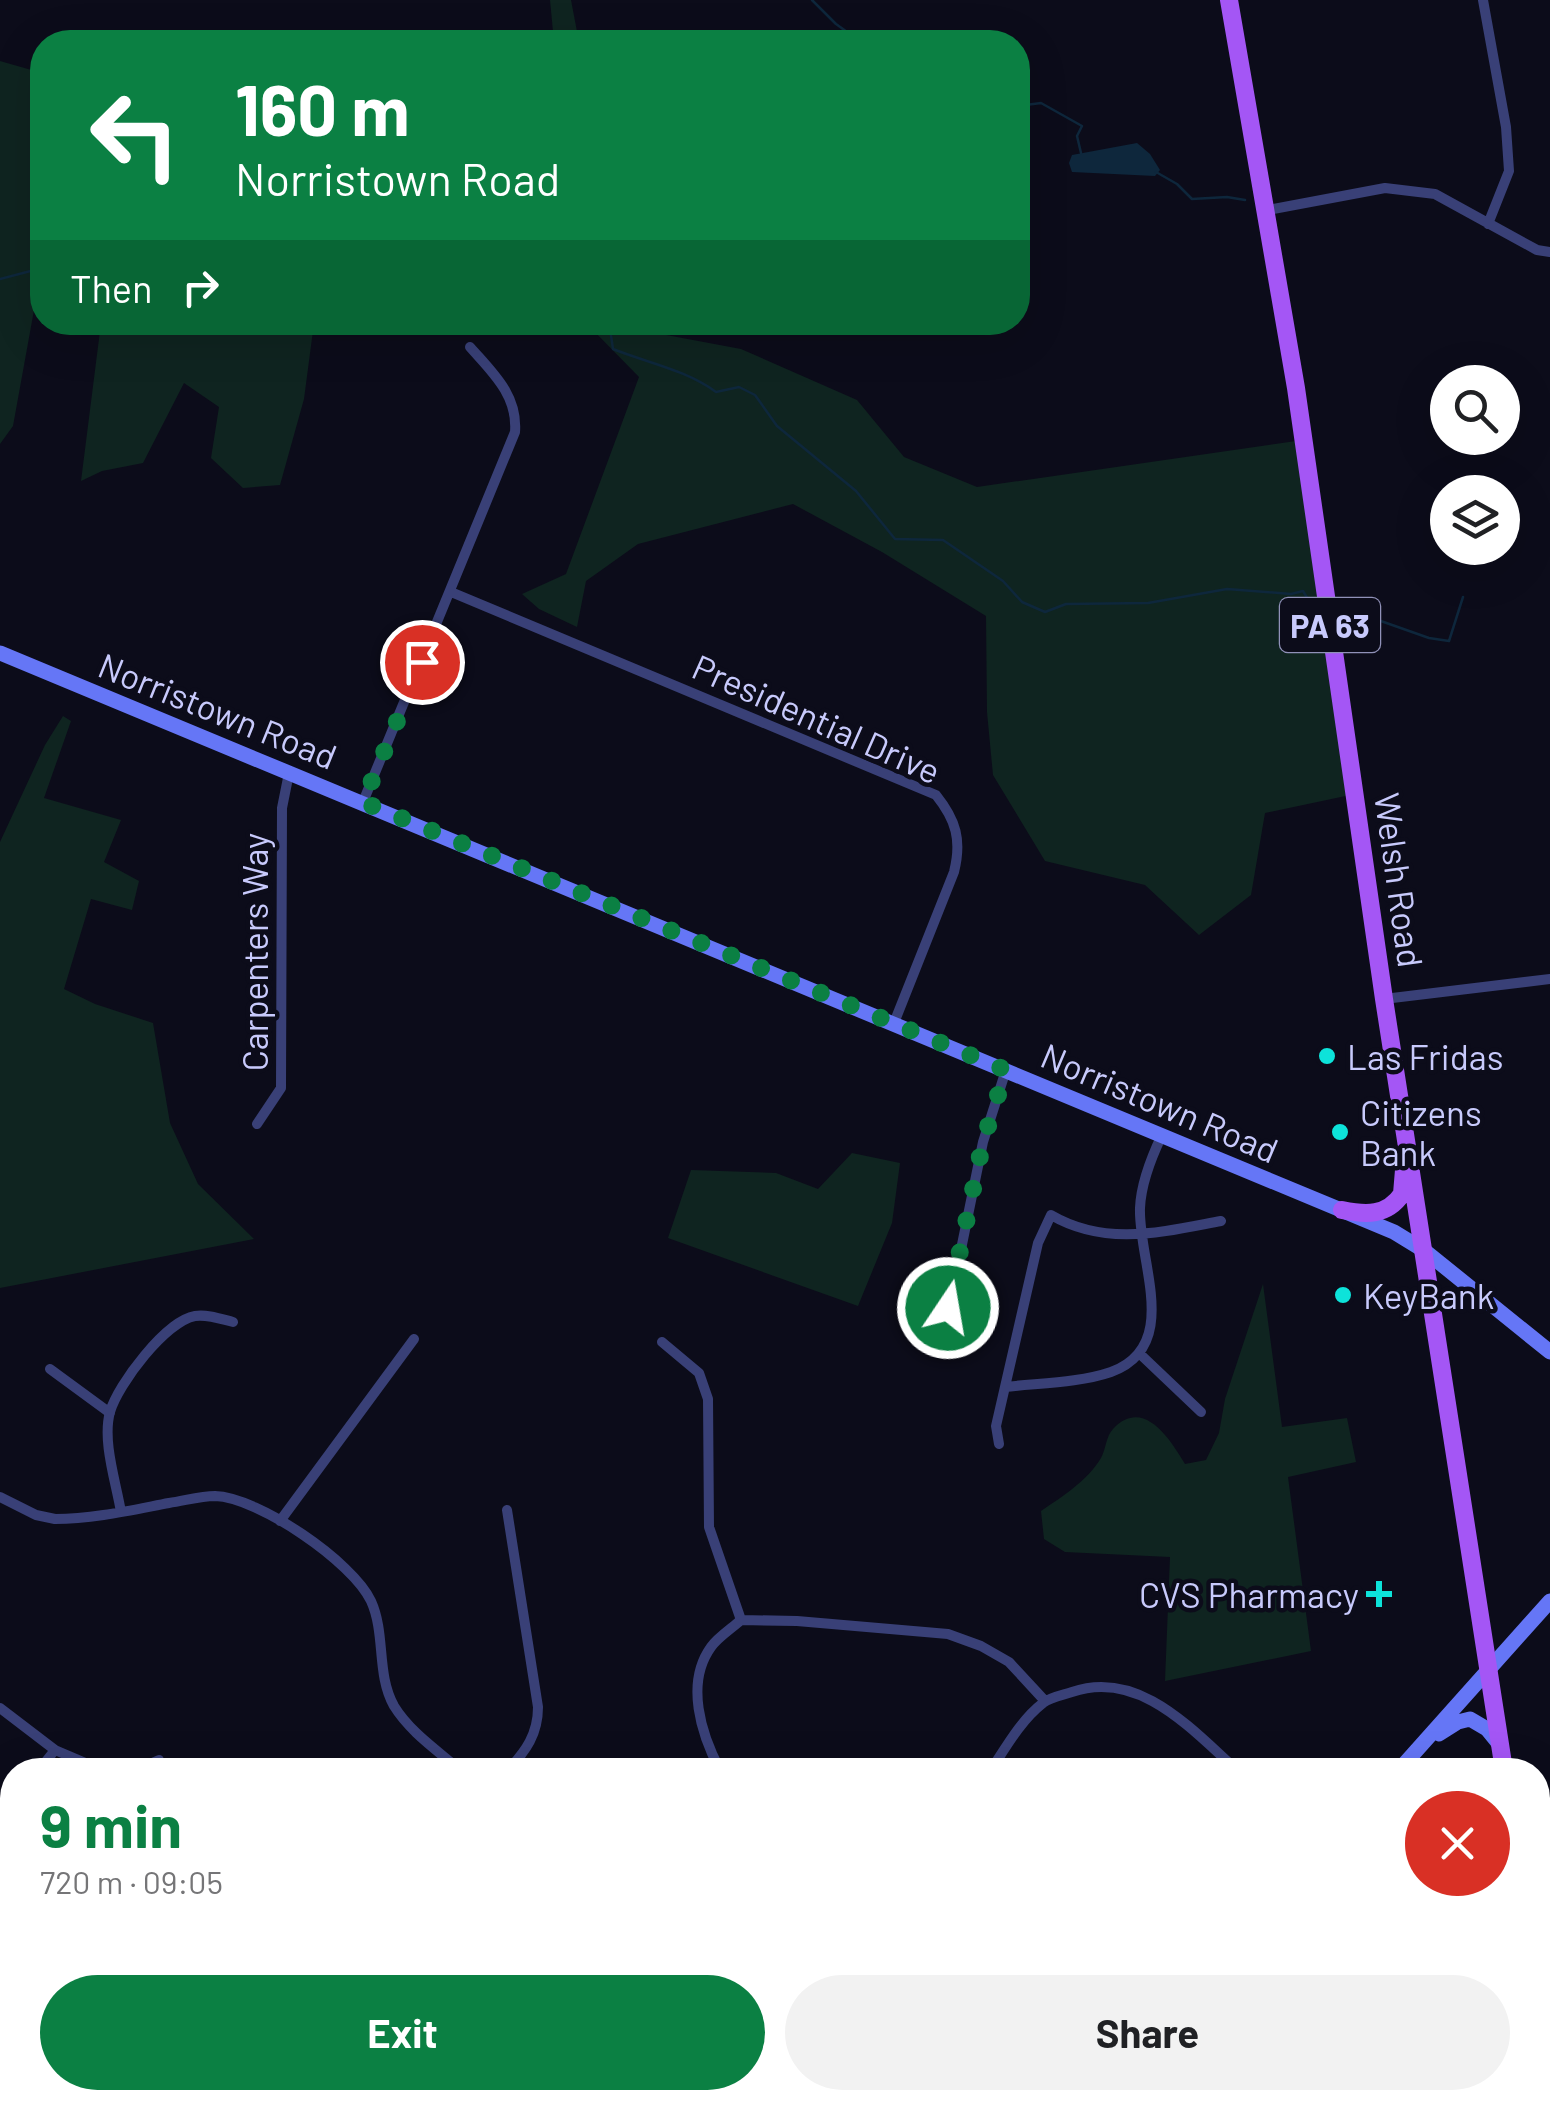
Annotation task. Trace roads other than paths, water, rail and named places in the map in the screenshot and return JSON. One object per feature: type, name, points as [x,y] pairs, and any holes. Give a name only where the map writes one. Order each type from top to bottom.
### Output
[{"type":"main road","name":"Welsh Road","points":[[1229,0],[1296,388],[1384,999],[1502,1758]]},
{"type":"main road","name":"Norristown Road","points":[[0,654],[1394,1232],[1425,1251],[1550,1352]]},
{"type":"main road","points":[[1342,1210],[1374,1214],[1396,1204],[1402,1194],[1402,1109]]},
{"type":"main road","points":[[1409,1758],[1550,1600]]},
{"type":"main road","points":[[1411,1758],[1444,1730],[1470,1719],[1487,1729],[1500,1745]]},
{"type":"street","points":[[1483,0],[1506,127],[1509,172],[1488,224]]},
{"type":"street","points":[[1263,211],[1386,188],[1434,194],[1537,250],[1550,252]]},
{"type":"street","points":[[363,802],[510,449],[516,418],[507,391],[470,346]]},
{"type":"street","name":"Presidential Drive","points":[[452,592],[936,794],[954,823],[959,850],[954,872],[894,1023]]},
{"type":"street","name":"Carpenters Way","points":[[257,1124],[281,1088],[282,808],[290,773]]},
{"type":"street","points":[[1384,999],[1550,979]]},
{"type":"street","points":[[919,1343],[933,1334],[948,1308],[983,1142],[1006,1070]]},
{"type":"street","points":[[1005,1387],[1107,1374],[1140,1354],[1153,1323],[1142,1235],[1141,1190],[1162,1135]]},
{"type":"street","points":[[999,1444],[996,1426],[1038,1243],[1051,1215],[1064,1223],[1122,1236],[1221,1221]]},
{"type":"street","points":[[121,1512],[109,1434],[110,1413],[121,1390],[162,1335],[175,1324],[203,1315],[233,1322]]},
{"type":"street","points":[[280,1521],[414,1339]]},
{"type":"street","points":[[662,1342],[699,1373],[708,1400],[709,1526],[741,1620]]},
{"type":"street","points":[[1140,1354],[1201,1412]]},
{"type":"street","points":[[50,1369],[110,1413]]},
{"type":"street","points":[[0,1497],[36,1515],[55,1519],[217,1496],[245,1503],[280,1521],[340,1564],[363,1588],[376,1620],[386,1690],[414,1731],[446,1758]]},
{"type":"street","points":[[507,1510],[538,1706],[530,1744],[518,1758]]},
{"type":"street","points":[[714,1758],[706,1744],[697,1674],[712,1646],[741,1620],[948,1634],[981,1646],[1008,1662],[1045,1701]]},
{"type":"street","points":[[999,1758],[1014,1734],[1045,1701],[1100,1686],[1129,1690],[1152,1699],[1223,1758]]},
{"type":"street","points":[[0,1708],[55,1750],[74,1758]]},
{"type":"street","points":[[49,1758],[55,1750]]},
{"type":"water","points":[[1137,143],[1160,170],[1155,176],[1072,172],[1072,155]]},
{"type":"waterway","points":[[812,0],[844,30]]},
{"type":"waterway","points":[[1030,104],[1041,103],[1082,126],[1077,136],[1081,153]]},
{"type":"waterway","points":[[1156,172],[1192,199],[1245,200]]},
{"type":"waterway","points":[[0,279],[30,271]]},
{"type":"waterway","points":[[611,335],[613,349],[679,372],[716,392],[739,387],[755,395],[777,426],[856,491],[895,539],[943,540],[1003,581],[1022,602],[1045,612],[1066,604],[1148,603],[1227,589],[1291,594],[1303,591],[1312,606]]},
{"type":"waterway","points":[[1344,608],[1429,638],[1449,641],[1463,597]]},
{"type":"place","name":"Las Fridas","points":[[1327,1056]]},
{"type":"place","name":"Citizens Bank","points":[[1340,1132]]},
{"type":"place","name":"KeyBank","points":[[1343,1295]]},
{"type":"place","name":"CVS Pharmacy","points":[[1379,1594]]}]
